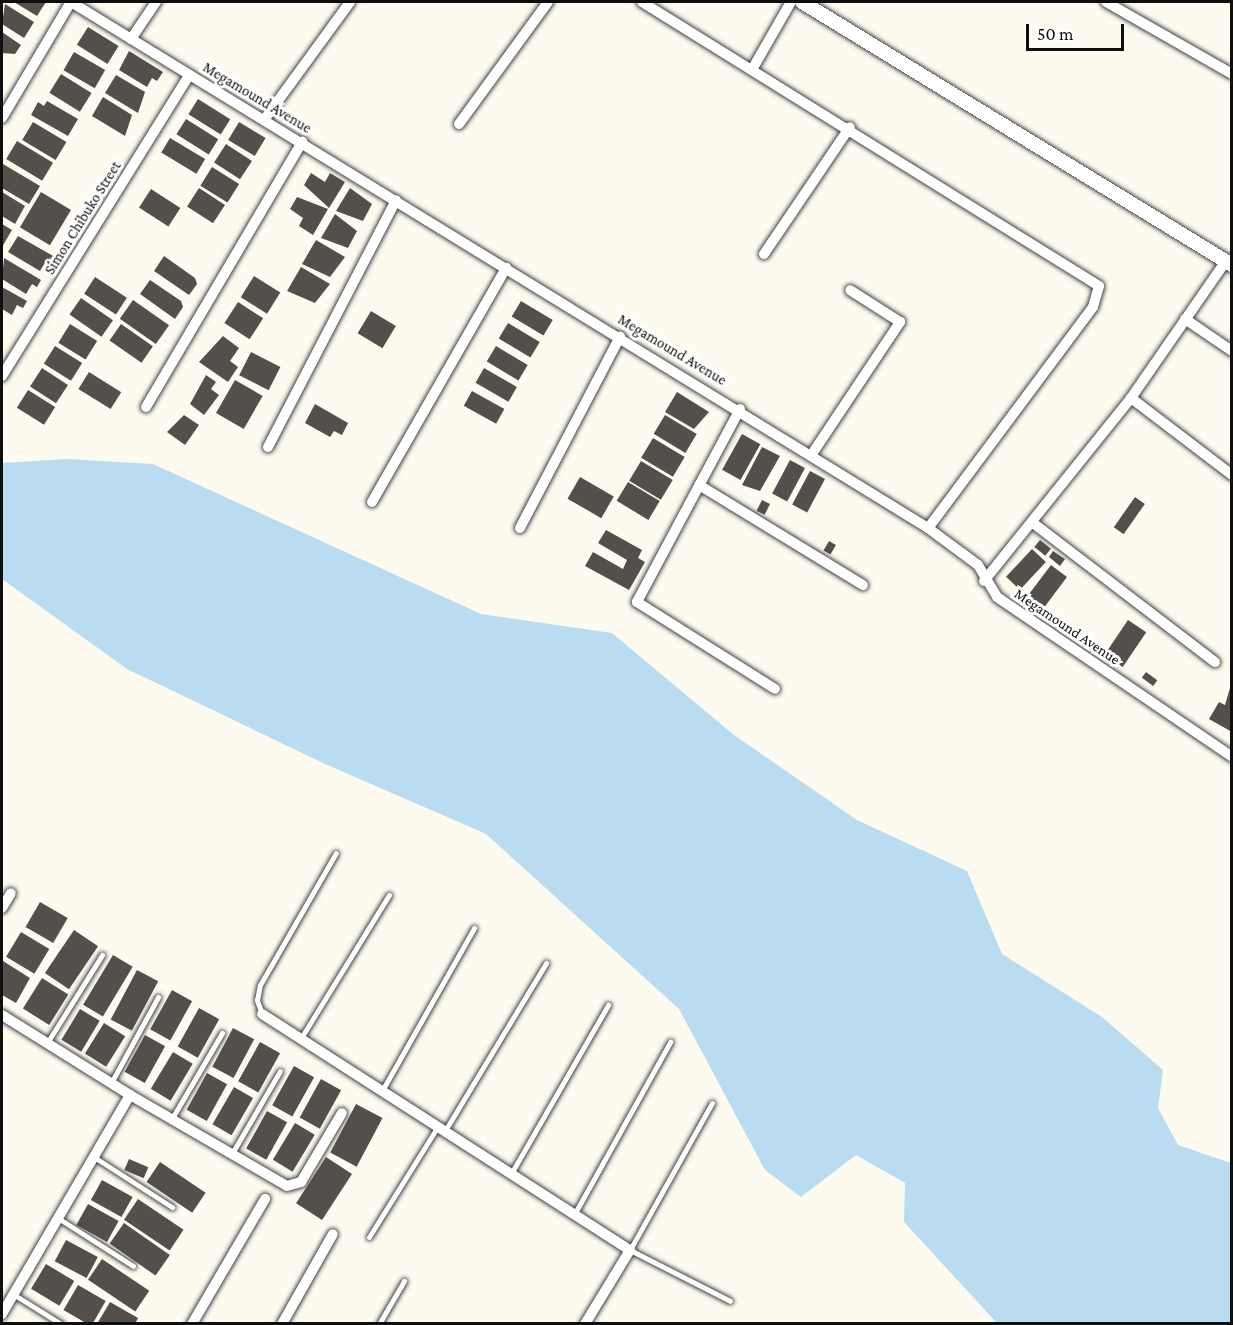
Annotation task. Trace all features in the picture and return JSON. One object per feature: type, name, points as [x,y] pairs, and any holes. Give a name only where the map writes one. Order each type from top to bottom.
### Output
[{"type":"street","points":[[2,118],[71,2]]},
{"type":"street","name":"Megamound Avenue","points":[[71,2],[740,409],[928,528],[978,565],[984,581],[1017,612],[1232,757]]},
{"type":"street","points":[[131,39],[156,2]]},
{"type":"street","points":[[264,120],[350,2]]},
{"type":"street","points":[[459,124],[548,2]]},
{"type":"street","points":[[642,2],[850,127],[1083,273],[1100,292],[928,528]]},
{"type":"street","points":[[753,68],[791,2]]},
{"type":"street","points":[[802,2],[1229,263],[1185,319],[1131,398],[1033,524],[984,581]]},
{"type":"street","points":[[1106,2],[1232,74]]},
{"type":"street","name":"Simon Chibuko Street","points":[[2,376],[189,75]]},
{"type":"street","points":[[764,254],[850,127]]},
{"type":"street","points":[[146,407],[302,142]]},
{"type":"street","points":[[268,447],[396,200]]},
{"type":"street","points":[[372,502],[506,267]]},
{"type":"street","points":[[812,454],[900,322],[850,290]]},
{"type":"street","points":[[1185,319],[1232,351]]},
{"type":"street","points":[[520,528],[620,337]]},
{"type":"street","points":[[1131,398],[1232,475]]},
{"type":"street","points":[[740,409],[637,602],[775,689]]},
{"type":"street","points":[[699,485],[863,585]]},
{"type":"street","points":[[1033,524],[1215,662]]},
{"type":"street","points":[[2,909],[11,893]]},
{"type":"street","points":[[262,1014],[383,1089],[630,1250],[585,1323]]},
{"type":"street","points":[[2,1015],[231,1155],[294,1186],[342,1113]]},
{"type":"street","points":[[2,1314],[130,1095]]},
{"type":"street","points":[[192,1323],[265,1199]]},
{"type":"street","points":[[282,1323],[333,1234]]},
{"type":"lane","points":[[262,1014],[257,1000],[260,984],[336,853]]},
{"type":"lane","points":[[301,1038],[389,896]]},
{"type":"lane","points":[[383,1089],[474,928]]},
{"type":"lane","points":[[47,1044],[102,955]]},
{"type":"lane","points":[[369,1237],[546,963]]},
{"type":"lane","points":[[111,1083],[158,997]]},
{"type":"lane","points":[[512,1172],[608,1005]]},
{"type":"lane","points":[[171,1119],[222,1034]]},
{"type":"lane","points":[[574,1213],[670,1042]]},
{"type":"lane","points":[[231,1155],[280,1071]]},
{"type":"lane","points":[[712,1103],[630,1250],[730,1301]]},
{"type":"lane","points":[[94,1157],[172,1207]]},
{"type":"lane","points":[[58,1218],[133,1266]]},
{"type":"lane","points":[[379,1323],[404,1281]]},
{"type":"lane","points":[[13,1294],[61,1323]]},
{"type":"water","points":[[67,459],[153,464],[481,614],[612,633],[734,735],[857,820],[967,871],[1002,954],[1102,1017],[1163,1070],[1158,1108],[1178,1145],[1231,1163],[1231,1323],[997,1323],[904,1222],[905,1183],[856,1155],[801,1197],[765,1170],[679,1009],[486,834],[323,763],[127,669],[2,579],[2,463]]},
{"type":"building","points":[[14,2],[46,2],[37,16]]},
{"type":"building","points":[[5,4],[34,22],[24,38],[2,24]]},
{"type":"building","points":[[88,27],[119,46],[107,64],[77,45]]},
{"type":"building","points":[[2,32],[21,45],[15,54],[2,53]]},
{"type":"building","points":[[129,51],[163,72],[157,81],[152,78],[147,87],[119,70]]},
{"type":"building","points":[[74,52],[105,70],[95,88],[64,70]]},
{"type":"building","points":[[61,74],[92,93],[80,112],[49,93]]},
{"type":"building","points":[[116,75],[145,92],[138,113],[105,93]]},
{"type":"building","points":[[103,97],[132,115],[125,136],[92,116]]},
{"type":"building","points":[[198,99],[230,119],[221,134],[188,114]]},
{"type":"building","points":[[47,101],[78,119],[68,136],[31,115],[38,102],[44,106]]},
{"type":"building","points":[[186,119],[218,139],[209,154],[176,134]]},
{"type":"building","points":[[33,122],[66,142],[56,160],[22,140]]},
{"type":"building","points":[[239,122],[266,138],[255,156],[228,140]]},
{"type":"building","points":[[170,138],[205,159],[196,174],[161,153]]},
{"type":"building","points":[[17,141],[53,163],[42,181],[6,159]]},
{"type":"building","points":[[226,144],[252,161],[240,179],[214,162]]},
{"type":"building","points":[[3,164],[40,186],[29,204],[2,188]]},
{"type":"building","points":[[212,167],[239,184],[227,203],[200,186]]},
{"type":"building","points":[[311,173],[325,182],[330,173],[345,182],[329,208],[304,185]]},
{"type":"building","points":[[199,188],[225,205],[213,223],[187,206]]},
{"type":"building","points":[[350,188],[372,204],[363,221],[336,211]]},
{"type":"building","points":[[151,189],[180,208],[168,227],[139,207]]},
{"type":"building","points":[[2,192],[25,206],[15,224],[2,216]]},
{"type":"building","points":[[41,192],[71,210],[50,245],[20,227]]},
{"type":"building","points":[[297,197],[328,209],[313,235],[299,226],[303,218],[290,209]]},
{"type":"building","points":[[335,214],[357,231],[348,248],[321,238]]},
{"type":"building","points":[[2,224],[12,230],[2,247]]},
{"type":"building","points":[[18,236],[55,257],[51,264],[46,261],[40,271],[8,252]]},
{"type":"building","points":[[316,240],[345,257],[330,277],[302,264]]},
{"type":"building","points":[[164,256],[195,278],[197,284],[189,295],[154,271]]},
{"type":"building","points":[[4,258],[41,280],[37,287],[32,284],[26,294],[2,279]]},
{"type":"building","points":[[301,267],[330,284],[315,303],[287,291]]},
{"type":"building","points":[[254,276],[280,292],[267,314],[241,297]]},
{"type":"building","points":[[95,277],[127,298],[116,314],[84,294]]},
{"type":"building","points":[[150,280],[181,301],[183,307],[175,319],[140,294]]},
{"type":"building","points":[[2,287],[27,301],[23,308],[17,305],[12,315],[2,309]]},
{"type":"building","points":[[81,298],[113,320],[101,337],[70,314]]},
{"type":"building","points":[[133,300],[169,325],[156,344],[120,319]]},
{"type":"building","points":[[521,301],[553,320],[543,335],[512,316]]},
{"type":"building","points":[[238,302],[263,318],[250,339],[224,323]]},
{"type":"building","points":[[371,311],[396,326],[382,348],[358,333]]},
{"type":"building","points":[[508,323],[540,342],[530,357],[499,338]]},
{"type":"building","points":[[70,324],[97,341],[85,360],[58,343]]},
{"type":"building","points":[[121,324],[153,346],[141,363],[110,340]]},
{"type":"building","points":[[223,336],[239,348],[230,361],[238,367],[228,382],[199,362]]},
{"type":"building","points":[[55,346],[82,363],[71,381],[44,364]]},
{"type":"building","points":[[496,346],[528,365],[518,380],[487,361]]},
{"type":"building","points":[[251,352],[280,367],[269,390],[239,375]]},
{"type":"building","points":[[42,368],[68,385],[56,403],[30,386]]},
{"type":"building","points":[[484,368],[517,387],[508,402],[476,383]]},
{"type":"building","points":[[89,372],[121,392],[111,409],[78,389]]},
{"type":"building","points":[[206,375],[216,382],[211,389],[219,395],[204,415],[190,404]]},
{"type":"building","points":[[235,380],[263,396],[244,429],[216,413]]},
{"type":"building","points":[[28,390],[55,407],[44,425],[17,408]]},
{"type":"building","points":[[472,391],[504,409],[496,424],[464,406]]},
{"type":"building","points":[[677,392],[709,412],[694,429],[665,412]]},
{"type":"building","points":[[315,404],[348,423],[342,435],[334,431],[330,437],[305,423]]},
{"type":"building","points":[[184,415],[199,425],[185,445],[167,432]]},
{"type":"building","points":[[665,415],[697,434],[685,453],[654,434]]},
{"type":"building","points":[[742,434],[760,444],[740,480],[722,470]]},
{"type":"building","points":[[653,438],[685,457],[673,477],[641,458]]},
{"type":"building","points":[[762,447],[780,456],[760,491],[742,485]]},
{"type":"building","points":[[790,460],[805,468],[787,502],[772,494]]},
{"type":"building","points":[[641,461],[673,480],[661,500],[629,481]]},
{"type":"building","points":[[810,471],[825,479],[807,513],[792,505]]},
{"type":"building","points":[[580,477],[614,496],[601,518],[568,499]]},
{"type":"building","points":[[628,482],[660,501],[648,520],[617,501]]},
{"type":"building","points":[[1135,497],[1145,504],[1124,534],[1114,527]]},
{"type":"building","points":[[762,500],[770,504],[765,515],[757,511]]},
{"type":"building","points":[[606,530],[642,550],[638,558],[645,562],[629,590],[585,566],[593,552],[623,569],[627,560],[598,543]]},
{"type":"building","points":[[1040,540],[1051,549],[1045,556],[1034,547]]},
{"type":"building","points":[[829,541],[836,545],[830,555],[824,551]]},
{"type":"building","points":[[1032,549],[1046,562],[1020,590],[1006,577]]},
{"type":"building","points":[[1053,551],[1065,559],[1060,566],[1049,557]]},
{"type":"building","points":[[1051,565],[1067,577],[1044,607],[1028,595]]},
{"type":"building","points":[[1128,620],[1146,632],[1123,667],[1105,655]]},
{"type":"building","points":[[1146,672],[1157,680],[1153,686],[1142,678]]},
{"type":"building","points":[[1232,681],[1232,732],[1209,719],[1219,702],[1225,705]]},
{"type":"building","points":[[40,902],[68,918],[53,943],[26,927]]},
{"type":"building","points":[[74,930],[98,946],[69,989],[45,973]]},
{"type":"building","points":[[21,932],[49,949],[34,974],[6,957]]},
{"type":"building","points":[[113,955],[133,967],[103,1017],[83,1005]]},
{"type":"building","points":[[3,961],[30,978],[16,1003],[2,995]]},
{"type":"building","points":[[137,970],[158,981],[132,1031],[111,1019]]},
{"type":"building","points":[[42,978],[68,994],[49,1025],[23,1009]]},
{"type":"building","points":[[172,990],[192,1001],[170,1041],[150,1029]]},
{"type":"building","points":[[199,1008],[219,1019],[198,1058],[178,1046]]},
{"type":"building","points":[[80,1009],[100,1021],[81,1052],[61,1040]]},
{"type":"building","points":[[104,1023],[125,1036],[106,1067],[85,1054]]},
{"type":"building","points":[[233,1028],[254,1039],[234,1078],[212,1067]]},
{"type":"building","points":[[145,1035],[165,1046],[145,1083],[125,1072]]},
{"type":"building","points":[[260,1042],[280,1053],[258,1093],[238,1081]]},
{"type":"building","points":[[173,1052],[193,1064],[171,1101],[151,1089]]},
{"type":"building","points":[[294,1066],[314,1077],[292,1117],[272,1105]]},
{"type":"building","points":[[207,1073],[227,1084],[207,1121],[187,1110]]},
{"type":"building","points":[[321,1079],[341,1090],[320,1129],[300,1117]]},
{"type":"building","points":[[234,1087],[253,1098],[232,1135],[212,1124]]},
{"type":"building","points":[[356,1104],[382,1118],[357,1167],[330,1153]]},
{"type":"building","points":[[267,1111],[287,1122],[266,1160],[246,1149]]},
{"type":"building","points":[[295,1123],[315,1135],[293,1172],[273,1160]]},
{"type":"building","points":[[326,1157],[352,1174],[322,1220],[296,1203]]},
{"type":"building","points":[[129,1159],[148,1167],[144,1178],[124,1170]]},
{"type":"building","points":[[160,1162],[206,1193],[192,1213],[147,1182]]},
{"type":"building","points":[[102,1180],[133,1197],[121,1217],[91,1200]]},
{"type":"building","points":[[138,1199],[184,1230],[170,1250],[124,1220]]},
{"type":"building","points":[[88,1204],[119,1221],[107,1242],[76,1225]]},
{"type":"building","points":[[124,1223],[170,1255],[156,1276],[110,1243]]},
{"type":"building","points":[[66,1240],[98,1257],[87,1278],[55,1261]]},
{"type":"building","points":[[102,1259],[149,1291],[135,1312],[88,1280]]},
{"type":"building","points":[[46,1264],[74,1281],[59,1306],[31,1289]]},
{"type":"building","points":[[78,1285],[106,1301],[92,1324],[88,1324],[64,1310]]},
{"type":"building","points":[[110,1302],[138,1318],[135,1324],[97,1324]]}]
